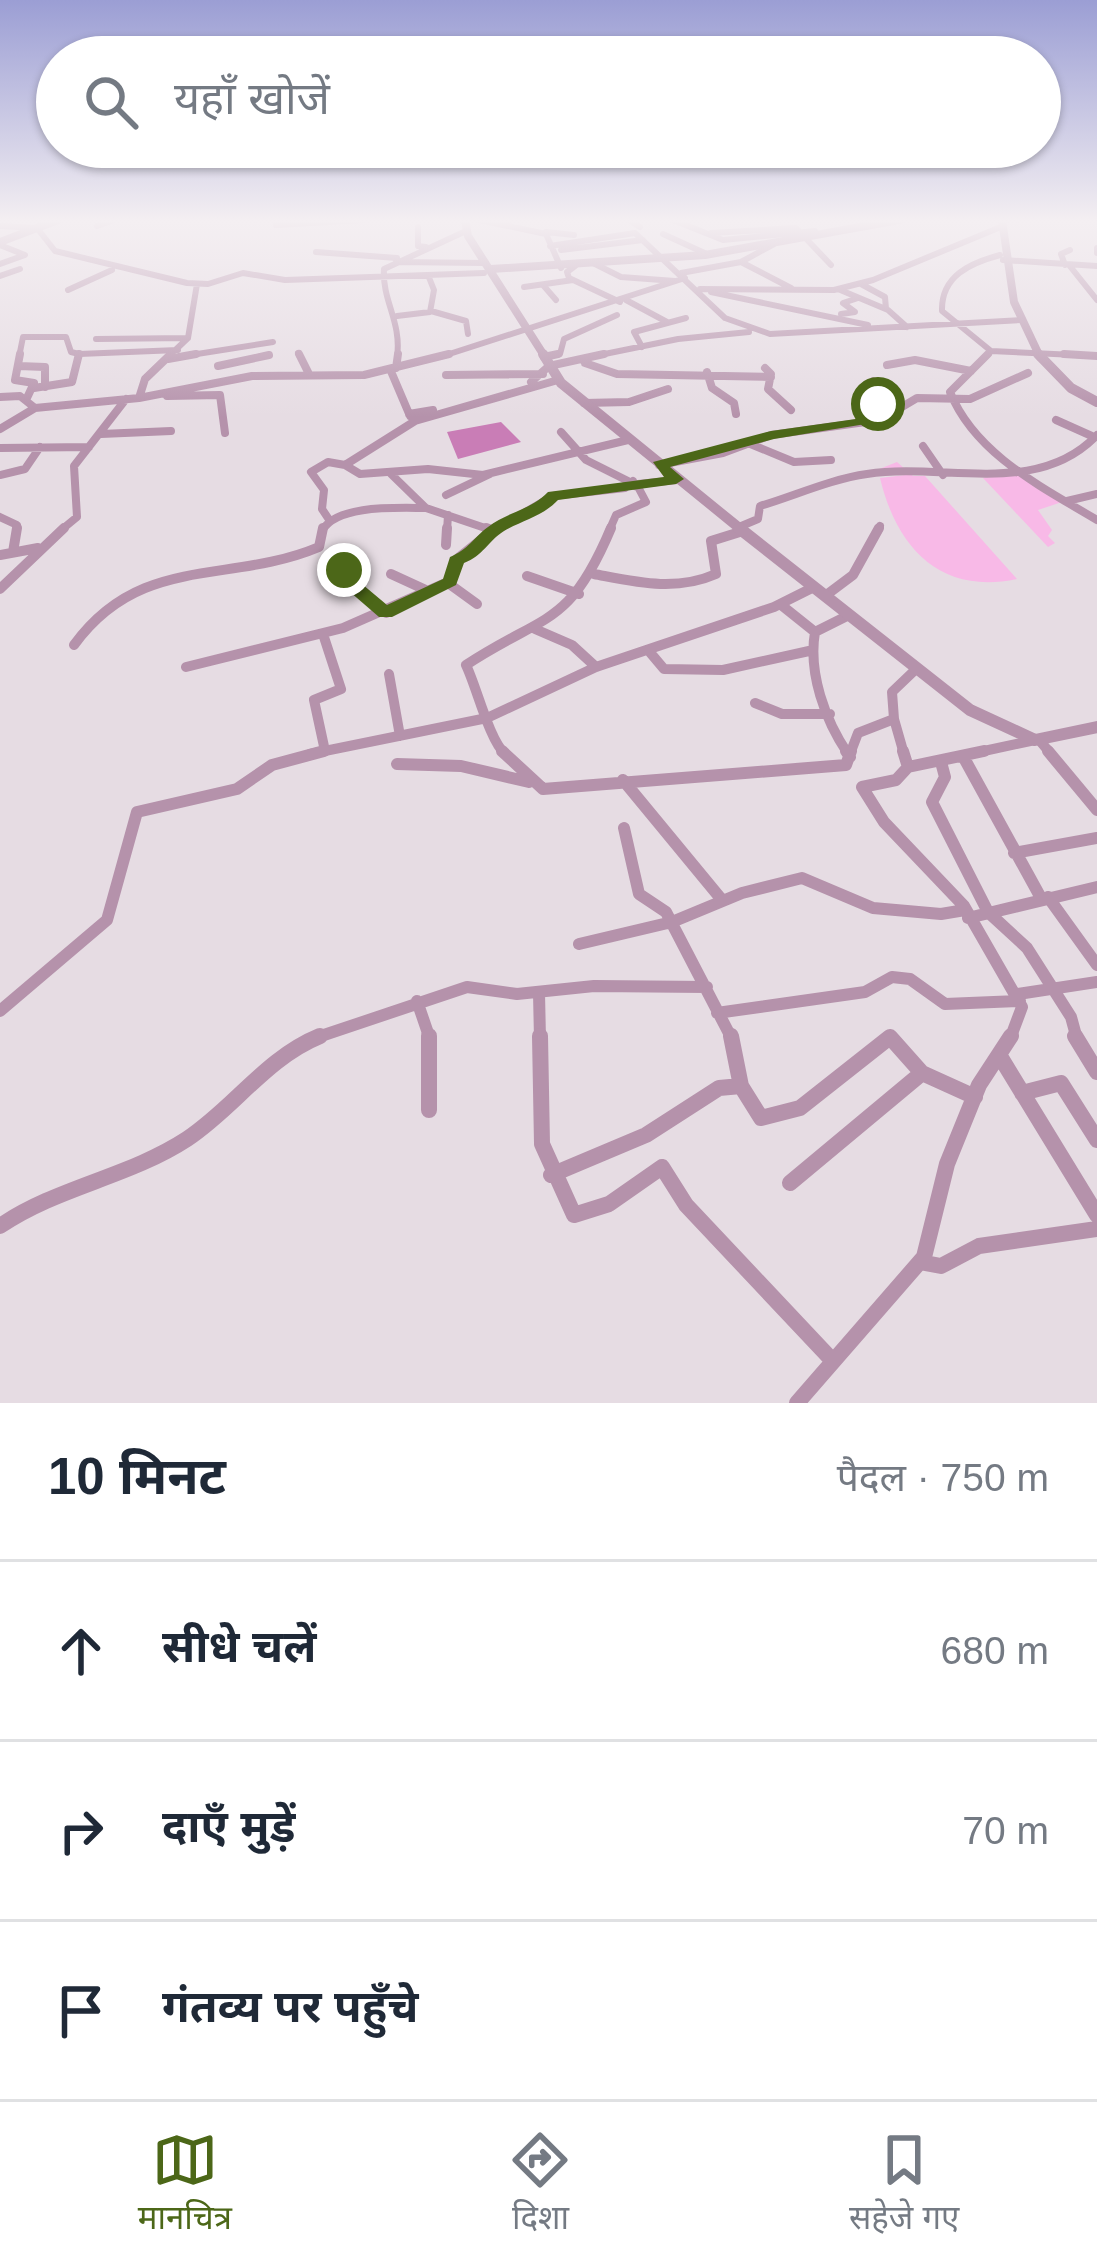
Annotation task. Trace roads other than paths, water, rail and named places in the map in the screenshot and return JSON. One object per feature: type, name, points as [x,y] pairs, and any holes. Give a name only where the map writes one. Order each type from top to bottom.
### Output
[{"type":"street","points":[[68,290],[78,285]]},
{"type":"street","points":[[139,398],[142,383],[188,338],[196,285]]},
{"type":"street","points":[[386,285],[401,334],[393,369],[412,418]]},
{"type":"street","points":[[431,311],[432,285]]},
{"type":"street","points":[[486,285],[486,290]]},
{"type":"street","points":[[498,285],[545,366],[584,403],[914,671],[970,710],[1037,740],[1097,810]]},
{"type":"street","points":[[524,287],[538,285]]},
{"type":"street","points":[[542,285],[556,300]]},
{"type":"street","points":[[584,285],[667,322]]},
{"type":"street","points":[[596,291],[613,285]]},
{"type":"street","points":[[0,429],[35,408],[139,398],[226,380],[289,374],[357,376],[393,369],[623,301],[660,285]]},
{"type":"street","points":[[693,285],[714,308],[758,331]]},
{"type":"street","points":[[743,287],[749,285]]},
{"type":"street","points":[[787,285],[794,289]]},
{"type":"street","points":[[698,289],[854,285]]},
{"type":"street","points":[[864,285],[885,297],[886,309]]},
{"type":"street","points":[[948,285],[940,303],[956,325],[992,351],[1097,356]]},
{"type":"street","points":[[1011,285],[1034,353],[1066,389],[1097,402]]},
{"type":"street","points":[[698,289],[878,328]]},
{"type":"street","points":[[838,289],[886,309],[907,327]]},
{"type":"street","points":[[714,308],[754,301],[774,290]]},
{"type":"street","points":[[837,316],[855,312],[843,303],[858,298]]},
{"type":"street","points":[[778,308],[819,333]]},
{"type":"street","points":[[397,316],[431,311],[466,321],[468,334]]},
{"type":"street","points":[[412,418],[497,398],[560,354],[564,339],[616,315]]},
{"type":"street","points":[[641,346],[634,332],[686,318]]},
{"type":"street","points":[[446,375],[582,361],[641,346],[758,331],[819,333],[1021,320]]},
{"type":"street","points":[[26,400],[34,383],[15,382],[22,338],[27,336],[70,339],[70,351],[80,354],[178,350]]},
{"type":"street","points":[[96,338],[188,338]]},
{"type":"street","points":[[168,359],[212,356],[273,342]]},
{"type":"street","points":[[992,351],[950,392],[952,400],[968,425],[1023,472],[1097,520]]},
{"type":"street","points":[[226,352],[233,363]]},
{"type":"street","points":[[298,353],[306,374]]},
{"type":"street","points":[[34,388],[72,382],[80,354]]},
{"type":"street","points":[[218,366],[268,355]]},
{"type":"street","points":[[212,356],[226,380]]},
{"type":"street","points":[[886,364],[915,360],[970,371]]},
{"type":"street","points":[[582,361],[617,374],[707,372],[771,377]]},
{"type":"street","points":[[19,366],[45,367],[46,387]]},
{"type":"street","points":[[764,368],[771,377]]},
{"type":"street","points":[[707,372],[712,388],[734,403],[736,414]]},
{"type":"street","points":[[658,465],[886,417],[917,398],[970,399],[1028,373]]},
{"type":"street","points":[[771,377],[768,389],[791,410]]},
{"type":"street","points":[[344,465],[412,418],[558,380]]},
{"type":"street","points":[[873,381],[886,417]]},
{"type":"street","points":[[584,403],[628,402],[668,389]]},
{"type":"street","points":[[158,394],[220,395],[226,433]]},
{"type":"street","points":[[0,397],[26,400],[35,408]]},
{"type":"street","points":[[0,589],[80,511],[72,470],[126,399]]},
{"type":"street","points":[[594,574],[667,586],[694,584],[716,574],[711,541],[758,519],[760,506],[842,479],[867,474],[1023,472],[1076,458],[1095,436],[1055,420]]},
{"type":"street","points":[[101,434],[171,431]]},
{"type":"street","points":[[561,431],[579,452],[634,484],[646,502],[616,515],[594,574],[579,594],[536,629],[467,662],[496,745],[543,789],[848,761]]},
{"type":"street","points":[[446,495],[490,474],[628,440]]},
{"type":"street","points":[[748,443],[794,463],[831,460]]},
{"type":"street","points":[[923,446],[943,475]]},
{"type":"street","points":[[0,475],[25,469],[40,447]]},
{"type":"street","points":[[0,448],[89,447]]},
{"type":"street","points":[[330,521],[322,509],[324,490],[311,472],[328,462],[360,473],[432,469],[490,474]]},
{"type":"street","points":[[391,473],[426,508]]},
{"type":"street","points":[[186,667],[323,634],[386,613],[448,583],[454,578],[454,562],[475,553],[494,530],[543,507],[553,496],[676,479]]},
{"type":"street","points":[[1067,502],[1097,494]]},
{"type":"street","points":[[74,645],[104,606],[198,570],[292,560],[320,547],[324,524],[377,508],[426,508],[494,530]]},
{"type":"street","points":[[446,545],[448,515]]},
{"type":"street","points":[[0,517],[17,525],[13,552]]},
{"type":"street","points":[[825,596],[854,578],[869,558],[880,526]]},
{"type":"street","points":[[0,555],[44,546]]},
{"type":"street","points":[[344,570],[348,582],[386,613]]},
{"type":"street","points":[[391,574],[428,591]]},
{"type":"street","points":[[527,576],[579,594]]},
{"type":"street","points":[[448,583],[477,604]]},
{"type":"street","points":[[0,1012],[106,920],[137,812],[237,789],[272,765],[488,718],[596,667],[780,604],[814,587]]},
{"type":"street","points":[[780,604],[815,632]]},
{"type":"street","points":[[798,1403],[831,1359],[920,1262],[947,1164],[975,1097],[1018,1024],[1019,998],[966,914],[884,822],[848,761],[809,651],[815,632],[849,615]]},
{"type":"street","points":[[536,629],[572,645],[596,667]]},
{"type":"street","points":[[323,634],[341,688],[314,700],[325,751]]},
{"type":"street","points":[[648,650],[664,669],[679,670],[723,670],[809,651]]},
{"type":"street","points":[[908,766],[894,719],[892,692],[914,671]]},
{"type":"street","points":[[389,674],[400,736]]},
{"type":"street","points":[[755,703],[782,714],[830,714]]},
{"type":"street","points":[[848,761],[858,733],[894,719]]},
{"type":"street","points":[[862,787],[896,780],[908,766],[1097,727]]},
{"type":"street","points":[[964,758],[1014,853],[1097,965]]},
{"type":"street","points":[[941,762],[945,777],[932,802],[988,912],[1027,948],[1094,1062]]},
{"type":"street","points":[[397,764],[461,766],[536,784]]},
{"type":"street","points":[[623,779],[722,900]]},
{"type":"street","points":[[624,828],[639,895],[672,922],[738,1052],[741,1086],[760,1118],[800,1108],[890,1037],[922,1073],[975,1097]]},
{"type":"street","points":[[1014,853],[1097,838]]},
{"type":"street","points":[[579,944],[672,922],[722,900],[802,878],[873,908],[941,914],[988,912],[1097,887]]},
{"type":"street","points":[[717,1013],[865,992],[892,976],[910,979],[945,1004],[1019,998],[1097,982]]},
{"type":"street","points":[[0,1226],[25,1209],[143,1165],[191,1137],[293,1047],[417,1001],[466,988],[539,993],[594,986],[707,987]]},
{"type":"street","points":[[539,993],[542,1144],[551,1175],[574,1215],[609,1204],[662,1167],[686,1205],[831,1359]]},
{"type":"street","points":[[417,1001],[430,1039],[429,1110]]},
{"type":"street","points":[[1001,1058],[1097,1215]]},
{"type":"street","points":[[790,1183],[922,1073]]},
{"type":"street","points":[[1022,1093],[1061,1082],[1097,1140]]},
{"type":"street","points":[[551,1175],[646,1135],[719,1088],[741,1086]]},
{"type":"street","points":[[920,1262],[941,1266],[979,1246],[1097,1229]]}]
